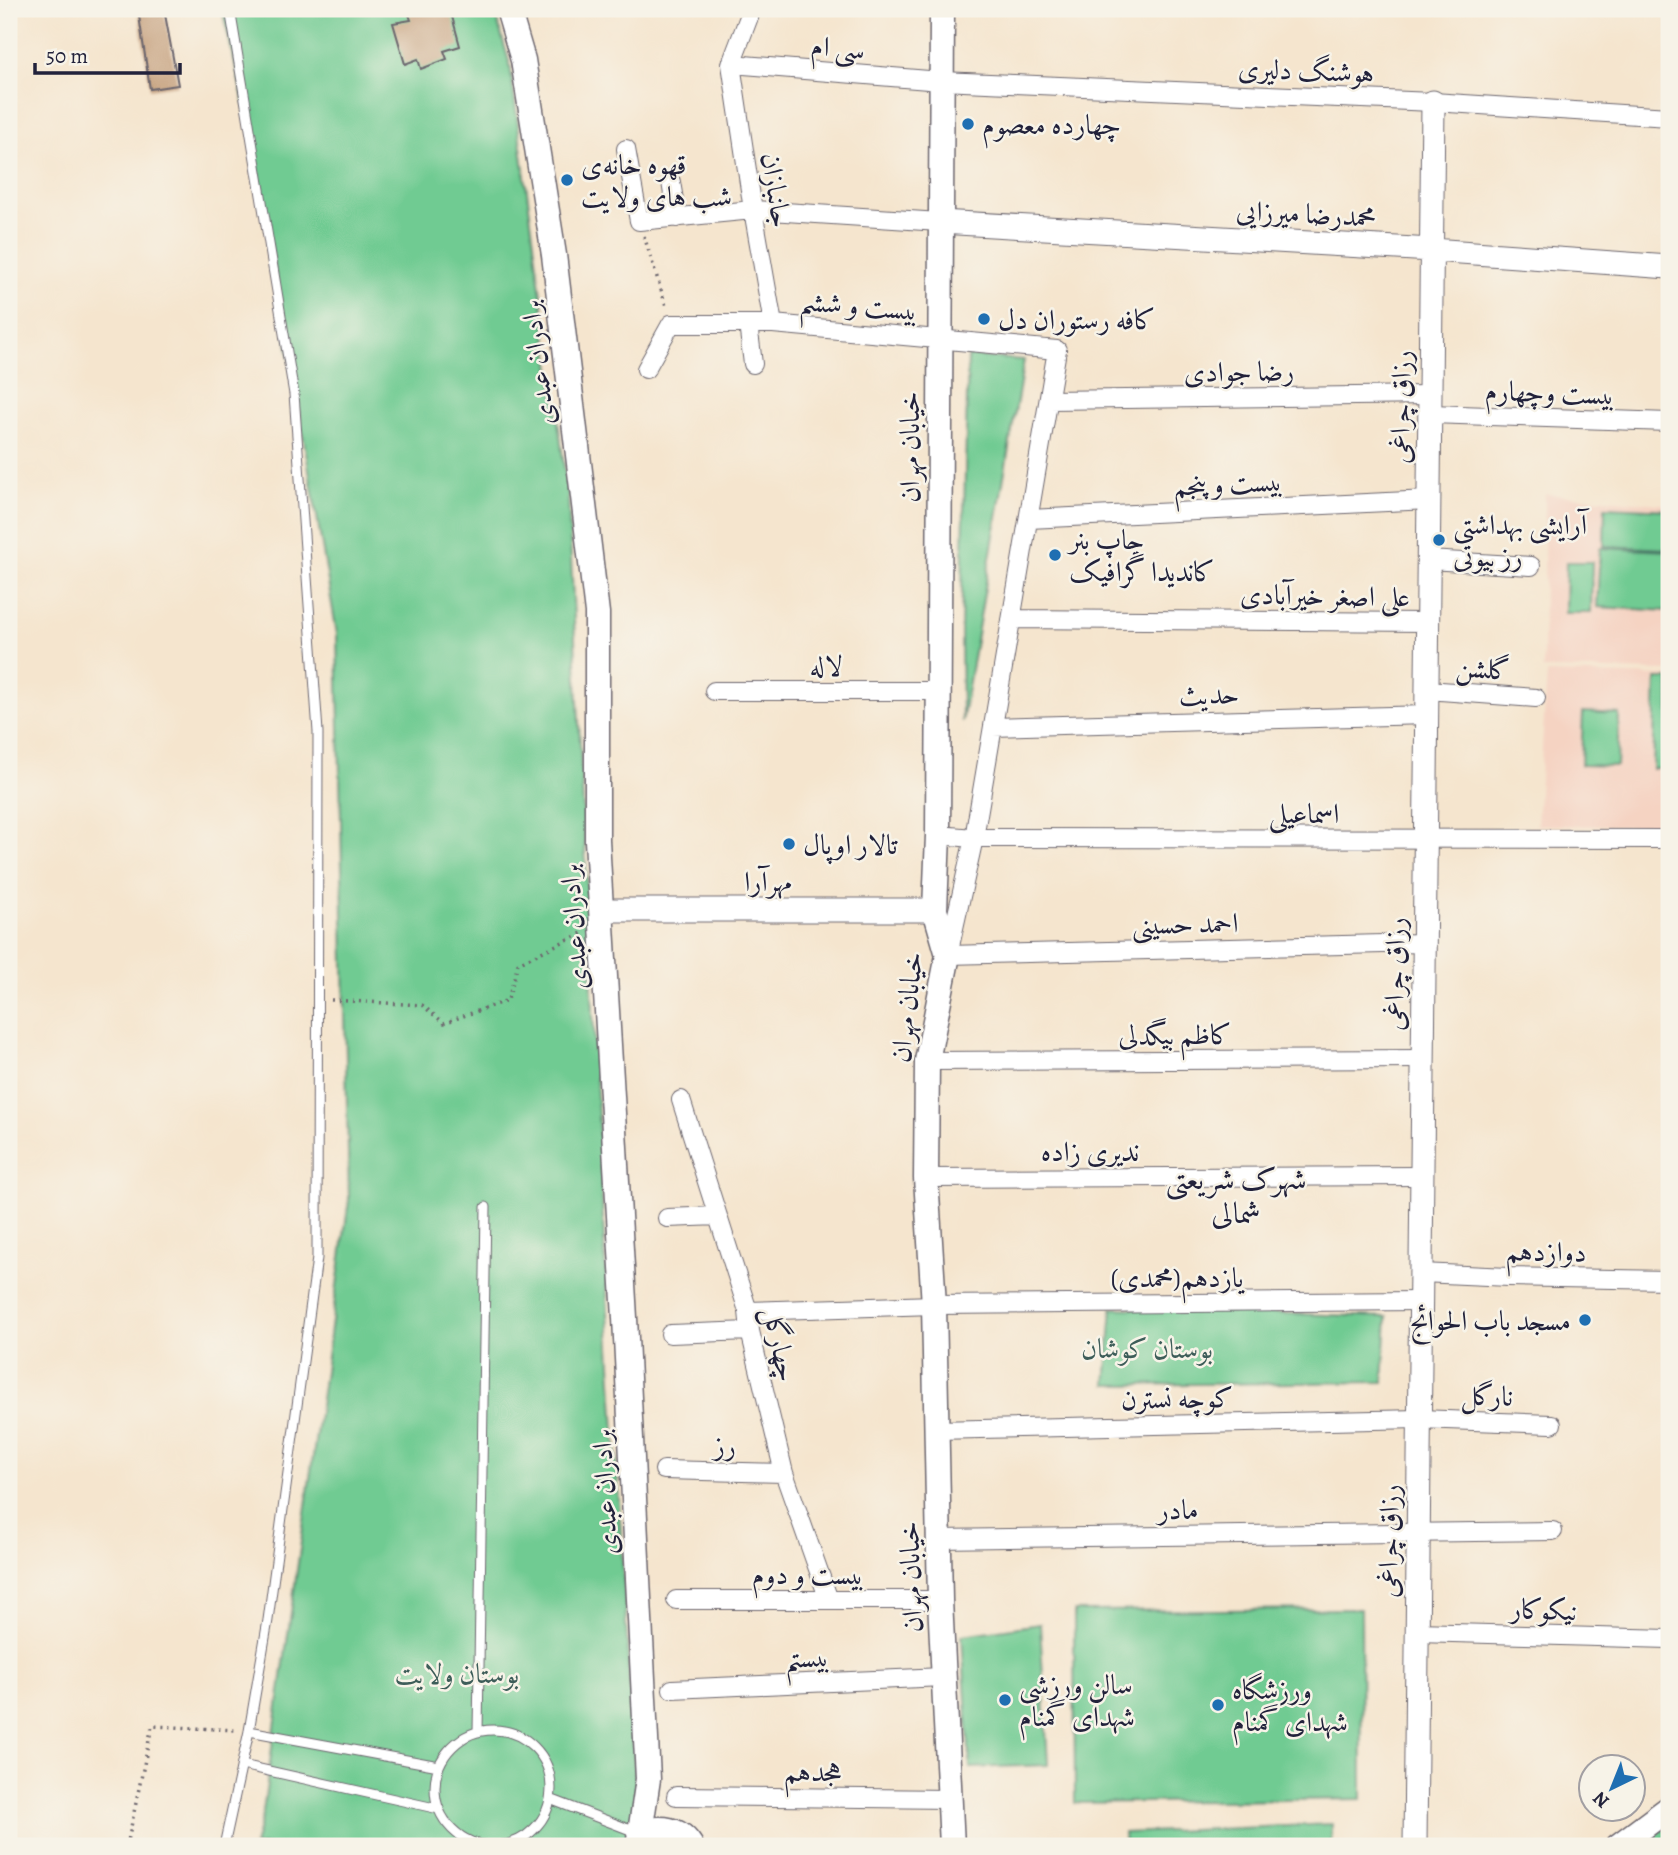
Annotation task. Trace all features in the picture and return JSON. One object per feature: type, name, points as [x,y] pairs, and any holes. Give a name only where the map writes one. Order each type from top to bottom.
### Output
[{"type":"main road","name":"برادران عبدی","points":[[508,9],[523,60],[554,255],[597,613],[597,840],[648,1779],[638,1839]]},
{"type":"main road","name":"خیابان مهران","points":[[942,9],[938,835],[935,909],[948,955],[927,1061],[926,1178],[934,1305],[940,1601],[952,1846]]},
{"type":"main road","points":[[1618,1846],[1669,1808]]},
{"type":"main road","points":[[638,1839],[656,1828],[674,1830],[690,1842],[691,1846]]},
{"type":"street","points":[[731,64],[752,9]]},
{"type":"street","name":"سی ام","points":[[731,64],[941,81]]},
{"type":"street","name":"جانبازان","points":[[731,64],[773,324]]},
{"type":"street","name":"هوشنگ دلیری","points":[[941,81],[1433,102],[1669,117]]},
{"type":"street","name":"رزاق چراغی","points":[[1415,1846],[1433,102]]},
{"type":"street","points":[[626,149],[639,221],[753,210],[940,222]]},
{"type":"street","points":[[671,182],[677,218]]},
{"type":"street","name":"محمدرضا میرزایی","points":[[940,222],[1432,250],[1669,267]]},
{"type":"street","points":[[646,369],[671,324]]},
{"type":"street","name":"بیست و ششم","points":[[671,324],[773,324],[1057,350],[1049,400]]},
{"type":"street","points":[[748,324],[753,364]]},
{"type":"street","points":[[948,955],[974,838],[1049,400]]},
{"type":"street","name":"رضا جوادی","points":[[1049,400],[1430,404]]},
{"type":"street","name":"بیست وچهارم","points":[[1430,404],[1669,422]]},
{"type":"street","name":"بیست و پنجم","points":[[1029,519],[1429,500]]},
{"type":"street","points":[[1428,560],[1531,566]]},
{"type":"street","name":"علی اصغر خیرآبادی","points":[[1012,619],[1428,622]]},
{"type":"street","name":"گلشن","points":[[1427,690],[1536,698]]},
{"type":"street","name":"لاله","points":[[715,691],[938,691]]},
{"type":"street","name":"حدیث","points":[[993,727],[1427,715]]},
{"type":"street","name":"اسماعیلی","points":[[938,835],[974,838],[1669,839]]},
{"type":"street","name":"مهرآرا","points":[[602,910],[935,909]]},
{"type":"street","name":"احمد حسینی","points":[[948,955],[1424,943]]},
{"type":"street","name":"کاظم بیگدلی","points":[[927,1061],[1423,1059]]},
{"type":"street","name":"چهارگل","points":[[681,1100],[748,1311],[750,1331],[784,1473],[829,1600]]},
{"type":"street","name":"ندیری زاده","points":[[926,1178],[1422,1177]]},
{"type":"street","points":[[667,1218],[718,1216]]},
{"type":"street","name":"دوازدهم","points":[[1421,1273],[1669,1280]]},
{"type":"street","name":"یازدهم(محمدی)","points":[[934,1305],[1421,1301]]},
{"type":"street","points":[[748,1311],[934,1305]]},
{"type":"street","points":[[670,1334],[750,1331]]},
{"type":"street","name":"نارگل","points":[[1419,1419],[1552,1424]]},
{"type":"street","name":"کوچه نسترن","points":[[935,1430],[1419,1419]]},
{"type":"street","name":"رز","points":[[664,1470],[784,1473]]},
{"type":"street","name":"مادر","points":[[938,1539],[1553,1531]]},
{"type":"street","name":"بیست و دوم","points":[[676,1601],[940,1601]]},
{"type":"street","name":"نیکوکار","points":[[1417,1632],[1669,1639]]},
{"type":"street","name":"بیستم","points":[[672,1689],[943,1677]]},
{"type":"street","name":"هجدهم","points":[[676,1796],[950,1798]]},
{"type":"lane","points":[[224,1846],[249,1731],[268,1620],[317,1258],[318,732],[294,394],[230,9]]},
{"type":"lane","points":[[478,1732],[486,1207]]},
{"type":"lane","points":[[498,1730],[517,1735],[533,1746],[544,1762],[550,1780],[550,1798],[544,1816],[532,1831],[517,1841],[499,1846],[480,1845],[463,1838],[449,1826],[439,1809],[435,1790],[439,1766],[446,1753],[460,1740],[478,1732],[498,1730]]},
{"type":"lane","points":[[249,1731],[439,1766]]},
{"type":"lane","points":[[242,1765],[439,1809]]},
{"type":"lane","points":[[550,1798],[638,1839]]},
{"type":"path","points":[[639,221],[671,324]]},
{"type":"path","points":[[317,999],[422,1005],[444,1023],[508,1000],[518,963],[587,930]]},
{"type":"path","points":[[127,1846],[152,1726],[249,1731]]},
{"type":"shaded area","points":[[1545,494],[1669,505],[1669,671],[1543,669]]},
{"type":"shaded area","points":[[1547,673],[1669,676],[1669,827],[1537,825]]},
{"type":"green space","name":"بوستان ولایت","points":[[222,9],[494,9],[510,65],[568,495],[605,1260],[639,1846],[254,1846],[263,1812],[349,1200],[337,634],[252,136]]},
{"type":"green space","points":[[968,356],[1024,360],[962,722],[961,629]]},
{"type":"green space","points":[[1605,507],[1669,510],[1669,549],[1604,546]]},
{"type":"green space","points":[[1600,548],[1669,551],[1669,611],[1597,607]]},
{"type":"green space","points":[[1566,562],[1592,562],[1591,613],[1565,613]]},
{"type":"green space","points":[[1656,679],[1669,679],[1669,769],[1653,769]]},
{"type":"green space","points":[[1583,712],[1619,714],[1617,766],[1581,765]]},
{"type":"green space","name":"بوستان کوشان","points":[[1112,1308],[1387,1317],[1383,1382],[1106,1385]]},
{"type":"green space","name":"ورزشگاه شهدای گمنام","points":[[1361,1609],[1362,1799],[1075,1803],[1074,1611]]},
{"type":"green space","name":"سالن ورزشی شهدای گمنام","points":[[1040,1624],[1048,1765],[970,1768],[962,1635]]},
{"type":"green space","points":[[1332,1824],[1331,1846],[1125,1846],[1124,1833]]},
{"type":"green space","points":[[1669,1824],[1669,1846],[1640,1846]]},
{"type":"building","points":[[138,9],[164,9],[178,85],[150,89]]},
{"type":"building","points":[[436,9],[436,12],[450,9],[460,46],[444,51],[447,59],[421,69],[418,59],[405,64],[393,23],[411,20],[408,12]]},
{"type":"place","name":"چهارده معصوم","points":[[968,124]]},
{"type":"place","name":"قهوه خانه‌ی شب های ولایت","points":[[567,180]]},
{"type":"place","name":"کافه رستوران دل","points":[[984,319]]},
{"type":"place","name":"آرایشی بهداشتی رز بیوتی","points":[[1439,540]]},
{"type":"place","name":"چاپ بنر کاندیدا گرافیک","points":[[1055,555]]},
{"type":"place","name":"تالار اوپال","points":[[789,844]]},
{"type":"place","name":"مسجد باب الحوائج","points":[[1585,1320]]},
{"type":"place","name":"سالن ورزشی شهدای گمنام","points":[[1005,1700]]},
{"type":"place","name":"ورزشگاه شهدای گمنام","points":[[1218,1705]]},
{"type":"district","name":"شهرک شریعتی شمالی","points":[[1236,1196]]}]
